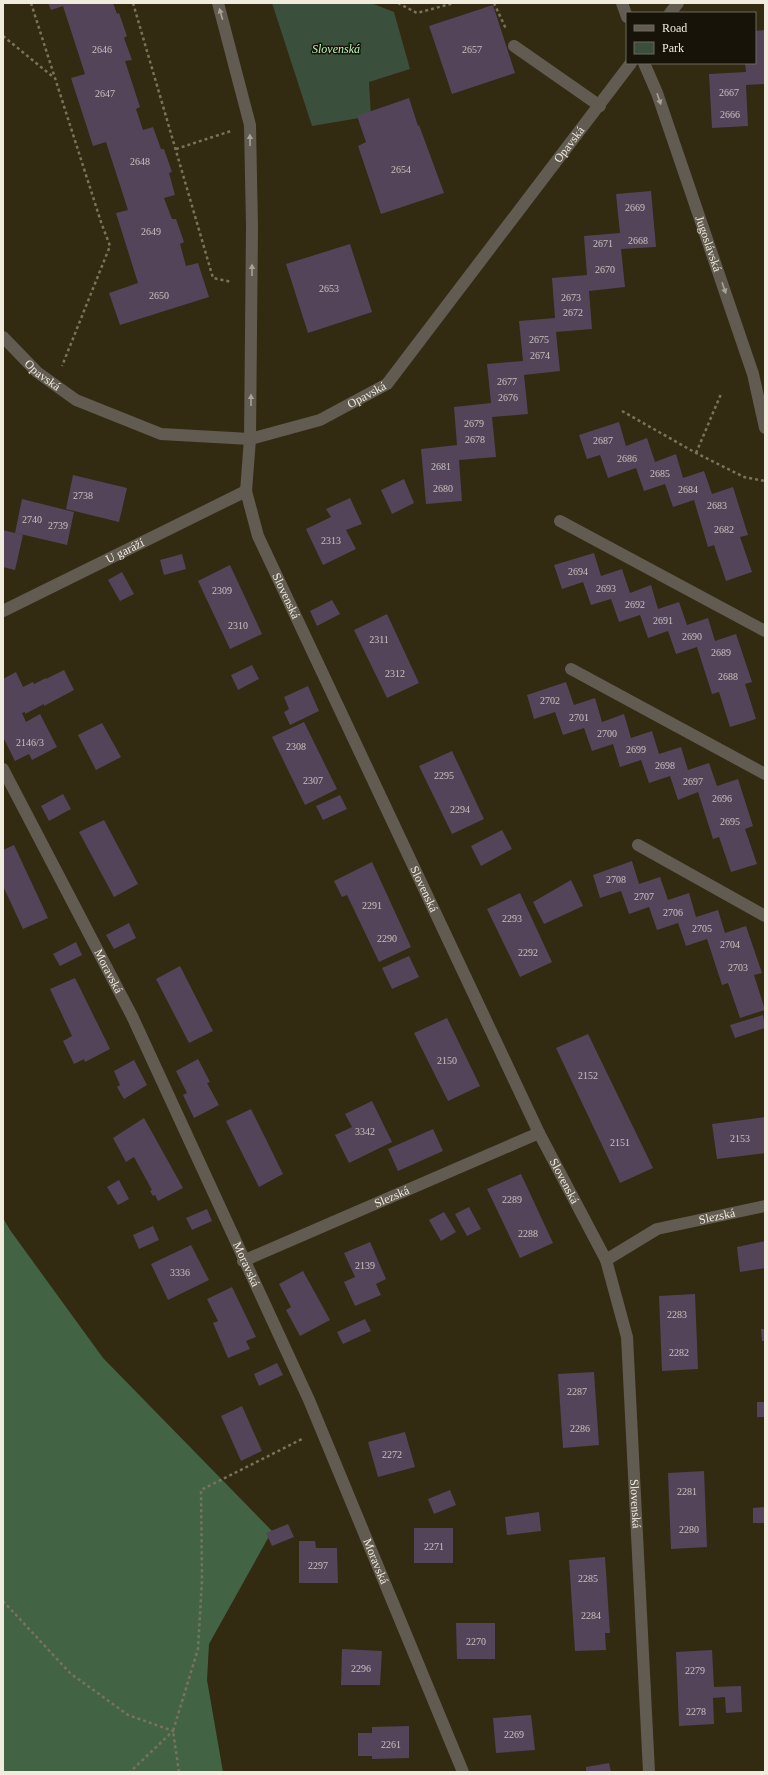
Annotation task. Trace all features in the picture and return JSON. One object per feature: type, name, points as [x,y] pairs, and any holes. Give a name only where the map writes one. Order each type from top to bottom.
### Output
[{"type":"street","name":"Slovenská","points":[[218,3],[250,125],[250,439],[246,491],[258,536],[539,1133],[606,1260],[627,1337],[649,1772]]},
{"type":"street","points":[[622,3],[626,14]]},
{"type":"street","points":[[671,12],[678,3]]},
{"type":"street","points":[[514,46],[600,106]]},
{"type":"street","name":"Opavská","points":[[3,337],[37,372],[76,400],[161,434],[250,439],[320,420],[387,384],[600,106],[630,64]]},
{"type":"street","name":"Jugoslávská","points":[[644,64],[657,93],[754,374],[765,428]]},
{"type":"street","name":"U garáží","points":[[3,611],[246,491]]},
{"type":"street","points":[[560,521],[765,631]]},
{"type":"street","points":[[571,669],[765,774]]},
{"type":"street","name":"Moravská","points":[[3,769],[132,1016],[321,1429],[464,1772]]},
{"type":"street","points":[[638,845],[765,916]]},
{"type":"street","name":"Slezská","points":[[243,1261],[539,1133]]},
{"type":"street","name":"Slezská","points":[[606,1260],[657,1229],[765,1206]]},
{"type":"path","points":[[31,3],[53,77],[110,246],[55,386]]},
{"type":"path","points":[[133,3],[212,278],[251,286]]},
{"type":"path","points":[[398,3],[417,13],[454,3]]},
{"type":"path","points":[[494,3],[514,46]]},
{"type":"path","points":[[3,36],[53,77]]},
{"type":"path","points":[[176,149],[250,125]]},
{"type":"path","points":[[696,453],[721,394]]},
{"type":"path","points":[[622,411],[696,453],[744,477],[765,481]]},
{"type":"path","points":[[179,1772],[173,1730],[198,1649],[202,1580],[201,1490],[321,1429]]},
{"type":"path","points":[[3,1601],[70,1673],[128,1715],[173,1730]]},
{"type":"path","points":[[130,1772],[173,1730]]},
{"type":"green space","name":"Slovenská","points":[[272,3],[371,3],[394,12],[410,69],[369,82],[371,116],[312,126]]},
{"type":"green space","points":[[3,1218],[10,1230],[103,1358],[272,1531],[209,1644],[207,1680],[223,1772],[3,1772]]},
{"type":"building","points":[[48,3],[113,3],[117,14],[119,13],[127,36],[124,38],[132,60],[125,61],[140,107],[136,109],[143,130],[153,127],[161,149],[164,149],[172,172],[169,173],[175,195],[164,198],[172,219],[176,219],[184,242],[180,244],[186,266],[198,263],[209,297],[120,325],[109,293],[138,283],[116,213],[128,210],[106,142],[93,146],[71,78],[85,74],[63,6],[51,10]]},
{"type":"building","points":[[493,5],[515,73],[452,94],[429,26]]},
{"type":"building","points":[[765,30],[765,84],[746,85],[748,126],[712,128],[709,74],[746,72],[745,64],[756,64],[756,31]]},
{"type":"building","points":[[409,98],[418,126],[419,125],[444,193],[381,214],[358,146],[366,142],[357,116]]},
{"type":"building","points":[[651,191],[656,247],[621,249],[625,287],[589,291],[592,329],[556,332],[560,371],[524,375],[528,414],[492,417],[496,457],[459,460],[462,501],[426,504],[421,449],[457,445],[454,407],[491,403],[487,364],[523,361],[519,321],[555,318],[552,278],[587,275],[584,236],[620,233],[616,194]]},
{"type":"building","points":[[350,244],[372,312],[308,333],[286,264]]},
{"type":"building","points":[[619,422],[626,446],[647,438],[655,462],[676,454],[683,478],[704,471],[712,494],[733,487],[748,535],[740,537],[752,572],[726,581],[714,545],[708,547],[694,500],[673,507],[665,484],[644,491],[636,468],[608,478],[600,455],[587,459],[579,435]]},
{"type":"building","points":[[73,475],[127,488],[119,522],[66,509]]},
{"type":"building","points":[[404,479],[414,503],[392,514],[381,490]]},
{"type":"building","points":[[350,498],[362,524],[346,530],[356,549],[323,565],[306,529],[331,517],[326,509]]},
{"type":"building","points":[[22,499],[74,512],[67,545],[16,533],[23,535],[15,570],[3,567],[3,530],[15,533]]},
{"type":"building","points":[[594,553],[601,576],[622,569],[630,593],[651,585],[658,609],[679,602],[687,625],[708,618],[715,641],[736,634],[752,682],[745,684],[756,719],[730,727],[719,692],[712,694],[697,647],[676,654],[668,631],[648,638],[640,615],[619,622],[611,599],[591,605],[583,582],[562,589],[554,565]]},
{"type":"building","points":[[182,554],[186,569],[164,575],[160,560]]},
{"type":"building","points":[[230,565],[262,634],[230,649],[198,581]]},
{"type":"building","points":[[122,572],[134,594],[120,601],[108,580]]},
{"type":"building","points":[[332,600],[340,614],[317,626],[310,611]]},
{"type":"building","points":[[387,614],[419,683],[387,698],[354,630]]},
{"type":"building","points":[[252,665],[259,679],[238,690],[231,675]]},
{"type":"building","points":[[64,670],[74,690],[44,706],[44,704],[25,714],[25,712],[22,713],[26,722],[40,714],[57,747],[32,760],[29,754],[15,761],[3,737],[3,679],[16,672],[23,687],[33,682],[34,684]]},
{"type":"building","points":[[566,682],[574,705],[595,698],[602,722],[624,714],[631,738],[652,731],[659,754],[681,747],[688,770],[709,763],[717,786],[738,779],[753,826],[745,829],[757,864],[731,872],[719,837],[713,839],[698,792],[678,800],[670,776],[649,783],[641,760],[620,767],[613,744],[592,751],[584,728],[563,735],[555,712],[534,719],[527,695]]},
{"type":"building","points":[[308,686],[319,711],[290,725],[284,712],[289,709],[284,697]]},
{"type":"building","points":[[304,722],[337,789],[305,805],[272,737]]},
{"type":"building","points":[[102,723],[121,757],[96,770],[78,735]]},
{"type":"building","points":[[452,751],[484,819],[452,834],[419,766]]},
{"type":"building","points":[[63,794],[71,809],[49,821],[41,806]]},
{"type":"building","points":[[340,795],[347,809],[323,820],[316,806]]},
{"type":"building","points":[[104,820],[138,884],[114,897],[79,832]]},
{"type":"building","points":[[502,830],[512,849],[481,866],[471,846]]},
{"type":"building","points":[[14,845],[48,918],[23,929],[3,886],[3,850]]},
{"type":"building","points":[[632,861],[639,884],[660,877],[668,900],[689,893],[696,917],[718,910],[725,933],[746,926],[762,973],[754,975],[765,1010],[740,1018],[728,983],[722,985],[707,939],[686,946],[678,923],[657,930],[649,907],[629,914],[621,891],[600,898],[593,875]]},
{"type":"building","points":[[372,862],[411,947],[379,962],[347,895],[342,897],[334,881]]},
{"type":"building","points":[[571,880],[583,906],[544,924],[533,902]]},
{"type":"building","points":[[520,893],[552,962],[520,977],[487,909]]},
{"type":"building","points":[[129,923],[136,938],[114,949],[106,935]]},
{"type":"building","points":[[76,942],[82,955],[60,966],[53,954]]},
{"type":"building","points":[[409,956],[419,977],[392,989],[382,968]]},
{"type":"building","points":[[180,966],[213,1031],[189,1043],[156,979]]},
{"type":"building","points":[[75,978],[110,1049],[85,1062],[84,1059],[74,1064],[63,1041],[72,1036],[50,989]]},
{"type":"building","points":[[763,1015],[765,1028],[735,1038],[730,1025]]},
{"type":"building","points":[[447,1018],[480,1086],[448,1101],[414,1033]]},
{"type":"building","points":[[588,1034],[653,1168],[620,1183],[556,1048]]},
{"type":"building","points":[[198,1059],[210,1082],[207,1083],[219,1105],[194,1118],[183,1095],[187,1093],[176,1071]]},
{"type":"building","points":[[134,1060],[147,1085],[124,1099],[117,1087],[120,1085],[114,1071]]},
{"type":"building","points":[[372,1101],[392,1142],[349,1163],[335,1135],[352,1127],[345,1114]]},
{"type":"building","points":[[251,1109],[283,1174],[259,1187],[226,1121]]},
{"type":"building","points":[[765,1117],[765,1153],[717,1159],[712,1124]]},
{"type":"building","points":[[144,1118],[183,1188],[158,1201],[155,1195],[153,1196],[150,1191],[152,1190],[134,1157],[126,1162],[113,1138]]},
{"type":"building","points":[[433,1129],[443,1151],[398,1171],[388,1149]]},
{"type":"building","points":[[521,1174],[553,1243],[520,1258],[487,1189]]},
{"type":"building","points":[[119,1180],[129,1199],[118,1205],[107,1187]]},
{"type":"building","points":[[469,1207],[481,1229],[467,1236],[455,1214]]},
{"type":"building","points":[[207,1209],[212,1221],[192,1230],[186,1218]]},
{"type":"building","points":[[444,1212],[456,1232],[441,1241],[429,1220]]},
{"type":"building","points":[[153,1226],[159,1240],[139,1249],[133,1235]]},
{"type":"building","points":[[765,1241],[765,1268],[740,1272],[737,1247]]},
{"type":"building","points":[[370,1242],[386,1279],[376,1284],[381,1295],[355,1306],[344,1282],[355,1277],[344,1253]]},
{"type":"building","points":[[191,1245],[209,1280],[168,1300],[151,1264]]},
{"type":"building","points":[[303,1271],[330,1320],[300,1336],[286,1310],[291,1307],[279,1284]]},
{"type":"building","points":[[232,1287],[256,1337],[246,1341],[250,1349],[228,1358],[213,1323],[218,1321],[207,1299]]},
{"type":"building","points":[[695,1294],[698,1369],[662,1371],[659,1296]]},
{"type":"building","points":[[365,1319],[371,1331],[343,1344],[337,1332]]},
{"type":"building","points":[[761,1329],[765,1329],[765,1341],[762,1341]]},
{"type":"building","points":[[277,1363],[283,1375],[259,1386],[254,1374]]},
{"type":"building","points":[[594,1372],[599,1445],[563,1448],[558,1374]]},
{"type":"building","points":[[757,1402],[765,1402],[765,1417],[757,1417]]},
{"type":"building","points":[[242,1406],[262,1451],[241,1461],[221,1416]]},
{"type":"building","points":[[405,1432],[415,1467],[378,1477],[368,1442]]},
{"type":"building","points":[[704,1471],[707,1547],[671,1549],[668,1473]]},
{"type":"building","points":[[450,1490],[456,1505],[434,1514],[428,1499]]},
{"type":"building","points":[[765,1507],[765,1523],[753,1523],[753,1508]]},
{"type":"building","points":[[539,1512],[541,1531],[507,1535],[505,1517]]},
{"type":"building","points":[[288,1524],[294,1537],[272,1546],[266,1533]]},
{"type":"building","points":[[414,1528],[453,1528],[453,1563],[414,1563]]},
{"type":"building","points":[[299,1541],[315,1541],[316,1548],[337,1548],[338,1583],[299,1583]]},
{"type":"building","points":[[605,1557],[610,1633],[605,1633],[606,1650],[575,1651],[569,1560]]},
{"type":"building","points":[[456,1623],[495,1623],[495,1659],[457,1659]]},
{"type":"building","points":[[342,1649],[382,1651],[380,1685],[341,1685]]},
{"type":"building","points":[[712,1650],[714,1687],[741,1686],[742,1712],[726,1713],[725,1697],[713,1698],[714,1724],[679,1726],[676,1652]]},
{"type":"building","points":[[531,1715],[535,1750],[496,1753],[493,1718]]},
{"type":"building","points":[[409,1726],[409,1758],[372,1759],[372,1756],[358,1756],[358,1733],[372,1733],[372,1727]]},
{"type":"building","points":[[609,1763],[611,1772],[586,1772],[586,1767]]}]
